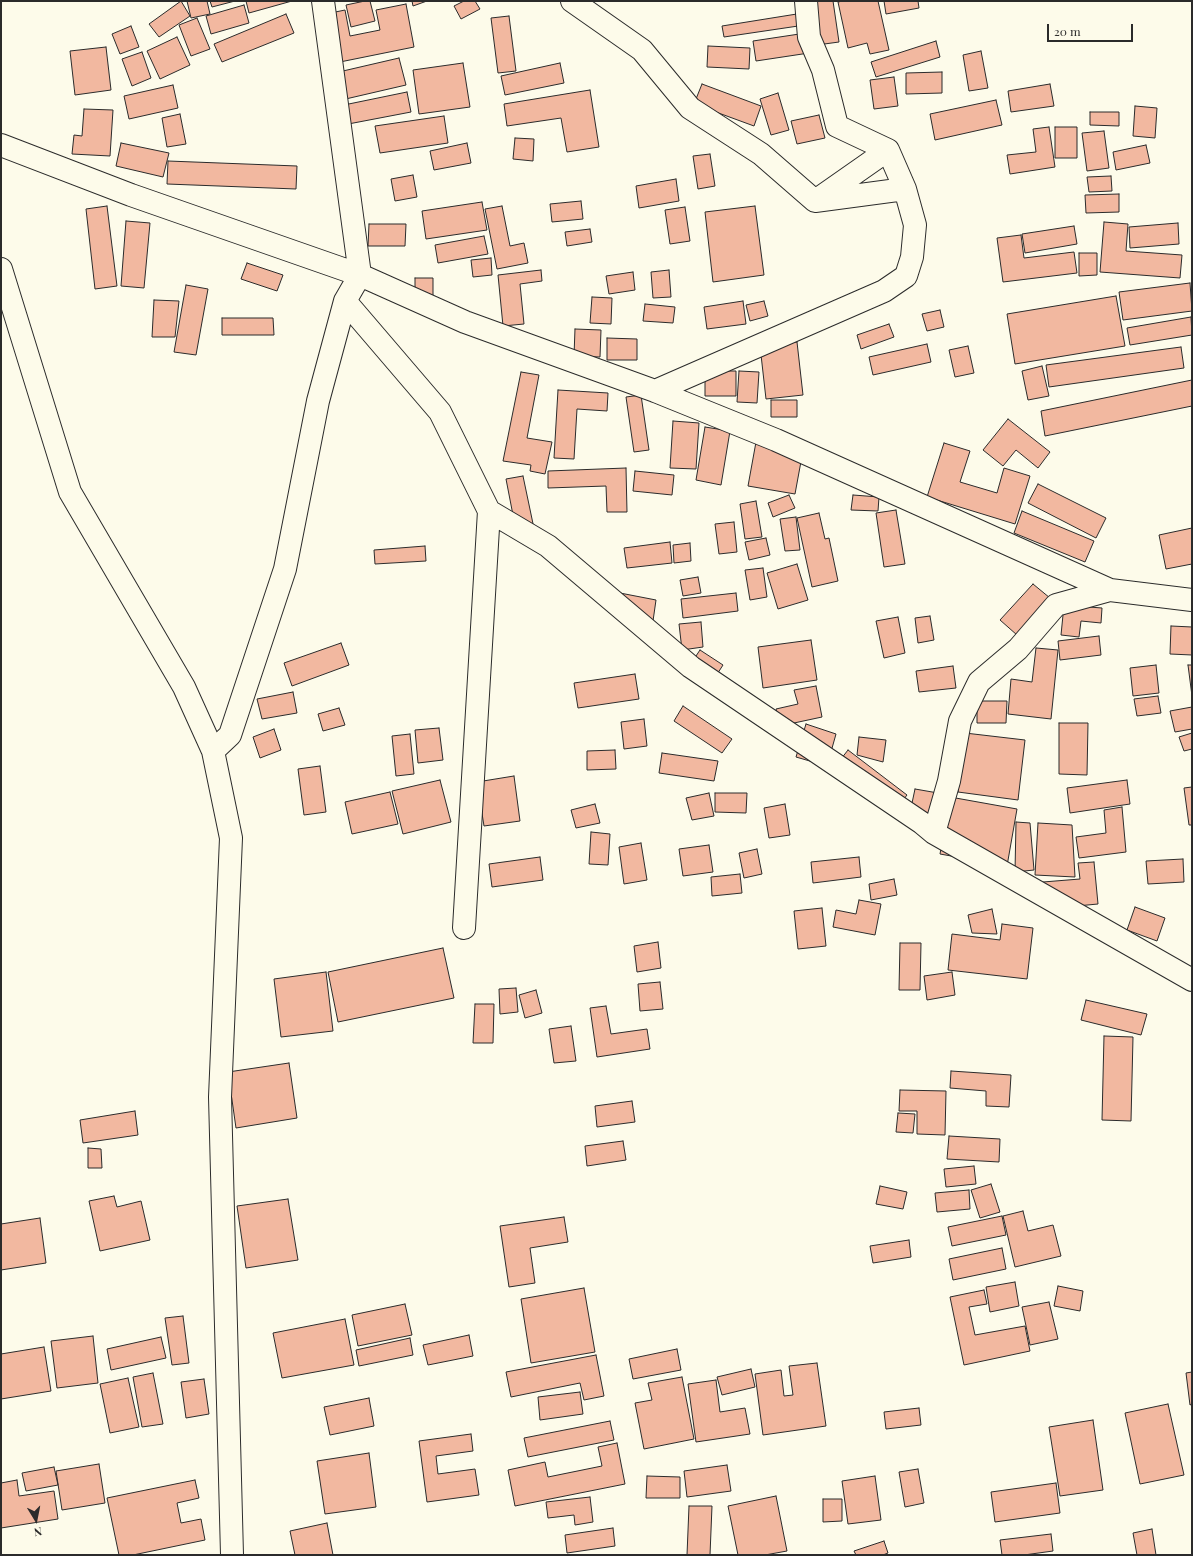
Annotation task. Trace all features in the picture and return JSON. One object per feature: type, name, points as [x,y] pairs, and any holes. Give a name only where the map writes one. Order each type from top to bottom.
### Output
[{"type":"street","points":[[213,751],[230,735],[285,570],[318,401],[345,301],[360,275],[323,1]]},
{"type":"street","points":[[572,1],[642,50],[690,108],[761,154],[815,201],[905,189]]},
{"type":"street","points":[[655,391],[884,291],[906,276],[912,257],[914,225],[905,189],[888,150],[837,126],[823,70],[809,37],[806,1]]},
{"type":"street","points":[[1,145],[131,195],[360,275],[465,322],[655,391],[776,440],[1110,590],[1192,600]]},
{"type":"street","points":[[815,201],[888,150]]},
{"type":"street","points":[[1,269],[70,492],[184,687],[213,751],[231,838],[220,1097],[232,1555]]},
{"type":"street","points":[[345,301],[440,412],[489,511],[464,928]]},
{"type":"street","points":[[489,511],[548,546],[691,667],[922,823],[934,833],[1192,980]]},
{"type":"street","points":[[934,833],[949,781],[960,721],[979,682],[1018,650],[1056,605],[1110,590]]},
{"type":"building","points":[[181,1],[190,16],[159,37],[149,24]]},
{"type":"building","points":[[187,1],[207,1],[210,14],[191,18]]},
{"type":"building","points":[[210,1],[235,1],[212,7]]},
{"type":"building","points":[[246,1],[292,1],[249,13]]},
{"type":"building","points":[[370,1],[375,21],[351,27],[346,5]]},
{"type":"building","points":[[412,1],[427,1],[413,6]]},
{"type":"building","points":[[464,1],[475,1],[480,9],[461,19],[454,6]]},
{"type":"building","points":[[816,1],[833,1],[839,42],[817,45]]},
{"type":"building","points":[[878,1],[889,50],[870,54],[867,43],[848,48],[838,2]]},
{"type":"building","points":[[884,1],[918,1],[919,8],[886,14]]},
{"type":"building","points":[[406,4],[414,47],[330,64],[321,15],[345,10],[350,36],[380,30],[376,10]]},
{"type":"building","points":[[244,5],[249,23],[211,34],[206,16]]},
{"type":"building","points":[[803,13],[805,25],[724,37],[722,26]]},
{"type":"building","points":[[286,14],[294,33],[222,62],[214,44]]},
{"type":"building","points":[[509,16],[516,71],[498,73],[491,18]]},
{"type":"building","points":[[197,18],[210,49],[191,56],[179,25]]},
{"type":"building","points":[[131,26],[139,47],[120,54],[112,34]]},
{"type":"building","points":[[806,33],[809,53],[756,61],[753,41]]},
{"type":"building","points":[[177,37],[190,65],[160,79],[147,51]]},
{"type":"building","points":[[936,41],[940,57],[876,77],[871,62]]},
{"type":"building","points":[[708,46],[750,48],[749,69],[707,67]]},
{"type":"building","points":[[106,47],[111,90],[75,95],[70,51]]},
{"type":"building","points":[[981,51],[988,88],[969,91],[963,55]]},
{"type":"building","points":[[142,52],[151,78],[132,86],[122,59]]},
{"type":"building","points":[[399,58],[406,85],[337,101],[330,74]]},
{"type":"building","points":[[463,63],[470,107],[419,114],[413,70]]},
{"type":"building","points":[[560,63],[564,83],[505,95],[501,76]]},
{"type":"building","points":[[942,72],[942,93],[906,94],[906,73]]},
{"type":"building","points":[[894,77],[898,106],[874,109],[870,80]]},
{"type":"building","points":[[702,84],[761,106],[754,126],[694,104]]},
{"type":"building","points":[[1050,84],[1054,106],[1011,112],[1008,91]]},
{"type":"building","points":[[173,85],[178,108],[129,119],[124,96]]},
{"type":"building","points":[[590,90],[599,147],[567,152],[561,118],[507,126],[504,104]]},
{"type":"building","points":[[407,92],[411,112],[343,125],[339,106]]},
{"type":"building","points":[[778,93],[789,130],[771,135],[760,99]]},
{"type":"building","points":[[996,100],[1002,125],[935,140],[930,114]]},
{"type":"building","points":[[1135,106],[1157,108],[1155,138],[1133,136]]},
{"type":"building","points":[[84,109],[113,110],[110,156],[72,154],[74,135],[82,136]]},
{"type":"building","points":[[1090,112],[1119,112],[1119,126],[1090,125]]},
{"type":"building","points":[[180,114],[186,144],[167,147],[162,118]]},
{"type":"building","points":[[819,115],[825,138],[797,144],[791,121]]},
{"type":"building","points":[[444,116],[448,143],[380,153],[375,126]]},
{"type":"building","points":[[1049,127],[1055,167],[1010,174],[1007,155],[1036,152],[1033,129]]},
{"type":"building","points":[[1055,127],[1077,127],[1077,158],[1055,158]]},
{"type":"building","points":[[1104,131],[1109,168],[1087,171],[1082,133]]},
{"type":"building","points":[[515,138],[534,139],[533,161],[513,159]]},
{"type":"building","points":[[121,143],[169,153],[163,177],[116,166]]},
{"type":"building","points":[[467,143],[471,163],[434,170],[430,151]]},
{"type":"building","points":[[1146,145],[1150,163],[1116,170],[1113,152]]},
{"type":"building","points":[[710,154],[715,186],[698,189],[693,156]]},
{"type":"building","points":[[168,161],[297,166],[296,189],[167,184]]},
{"type":"building","points":[[413,175],[417,197],[395,201],[391,179]]},
{"type":"building","points":[[1111,176],[1112,191],[1089,192],[1087,177]]},
{"type":"building","points":[[676,179],[679,201],[639,208],[636,186]]},
{"type":"building","points":[[1119,194],[1119,212],[1086,213],[1085,195]]},
{"type":"building","points":[[581,201],[583,219],[552,222],[550,204]]},
{"type":"building","points":[[482,202],[487,230],[426,239],[422,211]]},
{"type":"building","points":[[107,206],[117,286],[95,289],[86,209]]},
{"type":"building","points":[[502,206],[510,246],[524,243],[528,263],[497,269],[485,209]]},
{"type":"building","points":[[755,206],[764,275],[713,282],[705,212]]},
{"type":"building","points":[[685,207],[690,241],[670,244],[665,210]]},
{"type":"building","points":[[126,221],[150,223],[144,288],[121,286]]},
{"type":"building","points":[[1104,222],[1128,224],[1126,251],[1182,255],[1180,278],[1100,272]]},
{"type":"building","points":[[1178,223],[1179,244],[1130,248],[1129,227]]},
{"type":"building","points":[[369,224],[406,224],[405,246],[368,246]]},
{"type":"building","points":[[1074,226],[1077,244],[1025,253],[1022,234]]},
{"type":"building","points":[[590,229],[592,242],[567,246],[565,232]]},
{"type":"building","points":[[1021,235],[1024,258],[1074,252],[1077,273],[1003,282],[997,238]]},
{"type":"building","points":[[484,236],[488,254],[438,263],[435,245]]},
{"type":"building","points":[[1079,253],[1097,253],[1097,275],[1079,276]]},
{"type":"building","points":[[491,258],[492,275],[473,277],[471,260]]},
{"type":"building","points":[[247,263],[283,275],[277,291],[241,279]]},
{"type":"building","points":[[541,270],[542,281],[520,284],[524,324],[503,326],[498,275]]},
{"type":"building","points":[[669,270],[671,297],[653,298],[651,272]]},
{"type":"building","points":[[633,272],[635,290],[609,294],[606,276]]},
{"type":"building","points":[[415,278],[433,278],[433,309],[415,309]]},
{"type":"building","points":[[1190,283],[1192,311],[1123,320],[1119,292]]},
{"type":"building","points":[[186,285],[208,289],[196,355],[174,352]]},
{"type":"building","points":[[1116,296],[1125,346],[1015,364],[1007,314]]},
{"type":"building","points":[[592,297],[612,298],[611,324],[590,323]]},
{"type":"building","points":[[154,300],[179,301],[175,337],[152,337]]},
{"type":"building","points":[[743,301],[746,324],[707,329],[704,307]]},
{"type":"building","points":[[764,301],[768,316],[750,321],[746,305]]},
{"type":"building","points":[[645,304],[675,307],[673,323],[643,321]]},
{"type":"building","points":[[940,310],[944,327],[927,331],[922,314]]},
{"type":"building","points":[[1191,317],[1192,335],[1130,345],[1127,328]]},
{"type":"building","points":[[222,318],[273,318],[274,335],[222,335]]},
{"type":"building","points":[[889,324],[894,337],[861,349],[857,335]]},
{"type":"building","points":[[575,329],[601,330],[600,357],[574,356]]},
{"type":"building","points":[[607,338],[637,339],[637,360],[607,360]]},
{"type":"building","points":[[797,342],[803,395],[766,399],[760,346]]},
{"type":"building","points":[[927,344],[931,362],[873,375],[869,357]]},
{"type":"building","points":[[968,346],[974,373],[955,377],[949,350]]},
{"type":"building","points":[[1181,347],[1184,368],[1049,387],[1046,365]]},
{"type":"building","points":[[1042,366],[1049,396],[1028,400],[1022,371]]},
{"type":"building","points":[[705,371],[736,371],[736,396],[705,396]]},
{"type":"building","points":[[739,371],[759,372],[757,403],[737,402]]},
{"type":"building","points":[[521,372],[539,375],[527,438],[552,442],[545,474],[530,471],[531,465],[503,461]]},
{"type":"building","points":[[1192,380],[1192,406],[1045,436],[1041,411]]},
{"type":"building","points":[[558,390],[608,393],[607,411],[577,409],[574,459],[554,458]]},
{"type":"building","points":[[641,395],[649,450],[634,452],[626,397]]},
{"type":"building","points":[[771,400],[797,400],[797,417],[771,417]]},
{"type":"building","points":[[1008,419],[1050,452],[1038,468],[1016,450],[1003,466],[983,450]]},
{"type":"building","points":[[673,421],[699,423],[696,469],[670,468]]},
{"type":"building","points":[[705,427],[730,431],[721,485],[696,480]]},
{"type":"building","points":[[756,442],[802,456],[795,494],[748,486]]},
{"type":"building","points":[[944,443],[970,451],[960,482],[997,493],[1004,468],[1030,476],[1015,524],[927,497]]},
{"type":"building","points":[[626,468],[627,512],[607,512],[606,486],[548,488],[548,471]]},
{"type":"building","points":[[635,471],[674,475],[672,495],[633,491]]},
{"type":"building","points":[[523,476],[536,538],[518,541],[506,479]]},
{"type":"building","points":[[1038,484],[1106,518],[1096,538],[1028,503]]},
{"type":"building","points":[[789,495],[795,508],[773,517],[768,503]]},
{"type":"building","points":[[853,495],[879,497],[878,511],[851,510]]},
{"type":"building","points":[[756,501],[762,537],[745,539],[740,504]]},
{"type":"building","points":[[896,510],[905,564],[884,567],[876,513]]},
{"type":"building","points":[[1022,511],[1094,541],[1085,562],[1014,533]]},
{"type":"building","points":[[819,513],[825,539],[829,538],[838,581],[812,587],[797,518]]},
{"type":"building","points":[[796,517],[800,550],[785,551],[780,519]]},
{"type":"building","points":[[734,522],[737,552],[719,554],[715,524]]},
{"type":"building","points":[[1192,528],[1192,564],[1166,569],[1159,535]]},
{"type":"building","points":[[766,538],[770,555],[749,560],[745,542]]},
{"type":"building","points":[[670,542],[672,563],[627,568],[624,548]]},
{"type":"building","points":[[690,543],[691,561],[674,563],[673,545]]},
{"type":"building","points":[[425,546],[426,561],[375,564],[374,550]]},
{"type":"building","points":[[797,564],[808,600],[778,609],[767,573]]},
{"type":"building","points":[[763,568],[767,597],[750,600],[745,570]]},
{"type":"building","points":[[698,577],[701,593],[683,596],[680,580]]},
{"type":"building","points":[[1033,584],[1050,598],[1017,635],[1000,620]]},
{"type":"building","points":[[620,593],[656,600],[653,621]]},
{"type":"building","points":[[736,593],[738,611],[683,618],[681,599]]},
{"type":"building","points":[[1064,605],[1102,608],[1101,623],[1081,621],[1079,637],[1061,635]]},
{"type":"building","points":[[930,616],[934,640],[918,643],[915,618]]},
{"type":"building","points":[[898,617],[905,653],[884,658],[876,621]]},
{"type":"building","points":[[701,622],[703,647],[682,650],[679,624]]},
{"type":"building","points":[[1171,626],[1192,627],[1192,655],[1170,654]]},
{"type":"building","points":[[1099,636],[1101,655],[1060,660],[1058,641]]},
{"type":"building","points":[[811,640],[817,680],[763,688],[758,647]]},
{"type":"building","points":[[341,643],[349,665],[292,686],[284,663]]},
{"type":"building","points":[[1036,648],[1058,650],[1051,719],[1008,714],[1011,679],[1032,682]]},
{"type":"building","points":[[700,650],[723,665],[714,679],[690,665]]},
{"type":"building","points":[[1156,665],[1159,693],[1133,696],[1130,668]]},
{"type":"building","points":[[1188,665],[1192,665],[1192,696]]},
{"type":"building","points":[[953,666],[956,688],[919,692],[916,671]]},
{"type":"building","points":[[635,674],[639,699],[578,708],[574,683]]},
{"type":"building","points":[[816,686],[822,717],[780,726],[776,709],[798,704],[794,690]]},
{"type":"building","points":[[293,692],[297,713],[262,719],[257,699]]},
{"type":"building","points":[[1158,696],[1161,713],[1137,716],[1134,699]]},
{"type":"building","points":[[977,701],[1007,701],[1006,723],[977,723]]},
{"type":"building","points":[[683,706],[732,739],[722,753],[674,721]]},
{"type":"building","points":[[1192,707],[1192,729],[1175,732],[1170,711]]},
{"type":"building","points":[[339,708],[345,725],[323,731],[318,714]]},
{"type":"building","points":[[644,719],[647,746],[624,749],[621,722]]},
{"type":"building","points":[[1059,723],[1088,723],[1087,775],[1059,774]]},
{"type":"building","points":[[806,724],[836,734],[827,766],[796,757]]},
{"type":"building","points":[[439,728],[443,760],[418,763],[415,730]]},
{"type":"building","points":[[274,729],[281,750],[260,758],[253,737]]},
{"type":"building","points":[[965,733],[1025,740],[1018,800],[958,792]]},
{"type":"building","points":[[1192,733],[1192,749],[1184,751],[1179,737]]},
{"type":"building","points":[[410,734],[414,774],[396,776],[392,736]]},
{"type":"building","points":[[859,737],[886,740],[883,762],[857,755]]},
{"type":"building","points":[[615,750],[616,769],[587,770],[587,751]]},
{"type":"building","points":[[848,750],[907,795],[893,813],[834,768]]},
{"type":"building","points":[[662,753],[718,761],[714,781],[659,773]]},
{"type":"building","points":[[320,766],[326,812],[304,815],[298,769]]},
{"type":"building","points":[[514,776],[520,821],[484,826],[477,782]]},
{"type":"building","points":[[440,780],[451,822],[403,834],[392,791]]},
{"type":"building","points":[[1127,780],[1130,804],[1070,813],[1067,788]]},
{"type":"building","points":[[1192,787],[1192,825],[1189,825],[1184,788]]},
{"type":"building","points":[[915,789],[938,793],[931,827],[908,822]]},
{"type":"building","points":[[390,792],[398,824],[352,834],[345,802]]},
{"type":"building","points":[[709,793],[714,816],[692,820],[686,798]]},
{"type":"building","points":[[715,793],[747,793],[746,813],[715,812]]},
{"type":"building","points":[[950,797],[1017,809],[1007,866],[940,854]]},
{"type":"building","points":[[595,804],[600,823],[576,828],[571,810]]},
{"type":"building","points":[[785,804],[790,835],[769,838],[764,808]]},
{"type":"building","points":[[1122,807],[1126,852],[1079,858],[1076,837],[1106,833],[1104,810]]},
{"type":"building","points":[[1016,822],[1030,823],[1034,870],[1015,872]]},
{"type":"building","points":[[1038,823],[1072,825],[1075,877],[1035,875]]},
{"type":"building","points":[[591,832],[610,834],[608,865],[589,864]]},
{"type":"building","points":[[641,843],[647,880],[624,884],[619,847]]},
{"type":"building","points":[[709,845],[713,872],[683,876],[679,849]]},
{"type":"building","points":[[757,849],[762,874],[744,878],[739,853]]},
{"type":"building","points":[[540,857],[543,880],[492,887],[489,864]]},
{"type":"building","points":[[859,857],[861,877],[813,883],[811,862]]},
{"type":"building","points":[[1183,859],[1184,882],[1148,884],[1146,861]]},
{"type":"building","points":[[1094,862],[1098,904],[1045,909],[1043,882],[1080,879],[1078,863]]},
{"type":"building","points":[[740,874],[742,893],[712,896],[711,877]]},
{"type":"building","points":[[894,879],[897,895],[871,900],[869,884]]},
{"type":"building","points":[[859,900],[881,904],[875,935],[833,927],[836,910],[856,914]]},
{"type":"building","points":[[1135,907],[1165,918],[1157,941],[1127,930]]},
{"type":"building","points":[[822,908],[826,946],[798,949],[794,911]]},
{"type":"building","points":[[992,909],[997,934],[972,933],[968,915]]},
{"type":"building","points":[[1002,924],[1033,928],[1027,979],[948,970],[952,934],[1000,940]]},
{"type":"building","points":[[658,942],[661,968],[637,972],[634,946]]},
{"type":"building","points":[[900,943],[921,943],[920,990],[899,990]]},
{"type":"building","points":[[443,948],[454,998],[338,1022],[328,972]]},
{"type":"building","points":[[326,972],[333,1031],[281,1037],[274,979]]},
{"type":"building","points":[[952,972],[955,995],[927,1000],[924,976]]},
{"type":"building","points":[[660,982],[663,1009],[640,1011],[638,984]]},
{"type":"building","points":[[516,988],[518,1012],[500,1014],[499,989]]},
{"type":"building","points":[[536,990],[542,1013],[525,1018],[519,995]]},
{"type":"building","points":[[1086,1000],[1147,1014],[1141,1035],[1081,1020]]},
{"type":"building","points":[[475,1004],[494,1004],[493,1043],[473,1043]]},
{"type":"building","points":[[606,1006],[611,1034],[647,1029],[650,1049],[597,1057],[590,1008]]},
{"type":"building","points":[[571,1026],[576,1061],[554,1063],[549,1029]]},
{"type":"building","points":[[1104,1036],[1133,1037],[1131,1121],[1102,1120]]},
{"type":"building","points":[[289,1063],[297,1118],[236,1128],[228,1072]]},
{"type":"building","points":[[951,1071],[1011,1075],[1009,1107],[986,1106],[986,1091],[950,1088]]},
{"type":"building","points":[[900,1090],[946,1091],[945,1135],[917,1134],[917,1111],[899,1111]]},
{"type":"building","points":[[632,1101],[635,1122],[597,1127],[595,1106]]},
{"type":"building","points":[[135,1111],[138,1135],[83,1143],[80,1120]]},
{"type":"building","points":[[898,1113],[915,1114],[913,1133],[896,1132]]},
{"type":"building","points":[[949,1136],[1000,1139],[999,1162],[947,1159]]},
{"type":"building","points":[[623,1141],[626,1160],[587,1166],[585,1146]]},
{"type":"building","points":[[88,1148],[101,1149],[102,1168],[88,1168]]},
{"type":"building","points":[[974,1166],[976,1184],[946,1187],[944,1169]]},
{"type":"building","points":[[991,1184],[1000,1212],[980,1218],[971,1190]]},
{"type":"building","points":[[880,1186],[907,1192],[903,1209],[876,1204]]},
{"type":"building","points":[[969,1190],[970,1209],[937,1212],[935,1193]]},
{"type":"building","points":[[114,1196],[117,1207],[141,1201],[150,1240],[100,1251],[89,1201]]},
{"type":"building","points":[[288,1199],[298,1260],[246,1268],[237,1206]]},
{"type":"building","points":[[1023,1211],[1028,1231],[1053,1225],[1061,1256],[1015,1267],[1003,1216]]},
{"type":"building","points":[[1002,1216],[1006,1235],[952,1246],[948,1227]]},
{"type":"building","points":[[564,1217],[568,1242],[530,1248],[535,1283],[509,1287],[500,1226]]},
{"type":"building","points":[[40,1218],[46,1263],[1,1270],[1,1224]]},
{"type":"building","points":[[909,1240],[911,1257],[873,1263],[870,1246]]},
{"type":"building","points":[[1002,1248],[1006,1269],[953,1280],[949,1259]]},
{"type":"building","points":[[1015,1282],[1019,1306],[990,1312],[986,1287]]},
{"type":"building","points":[[1058,1286],[1083,1291],[1080,1311],[1054,1306]]},
{"type":"building","points":[[584,1288],[595,1352],[531,1363],[521,1299]]},
{"type":"building","points":[[984,1290],[987,1304],[969,1307],[975,1335],[1025,1326],[1030,1351],[964,1365],[950,1297]]},
{"type":"building","points":[[1049,1302],[1058,1339],[1030,1345],[1022,1307]]},
{"type":"building","points":[[405,1304],[412,1335],[358,1346],[352,1315]]},
{"type":"building","points":[[183,1316],[189,1363],[172,1365],[165,1318]]},
{"type":"building","points":[[345,1319],[354,1365],[282,1378],[273,1333]]},
{"type":"building","points":[[469,1335],[473,1356],[428,1365],[423,1345]]},
{"type":"building","points":[[93,1336],[98,1383],[57,1388],[51,1341]]},
{"type":"building","points":[[161,1337],[166,1358],[111,1370],[107,1349]]},
{"type":"building","points":[[410,1338],[413,1355],[359,1366],[356,1350]]},
{"type":"building","points":[[44,1347],[51,1391],[1,1399],[1,1354]]},
{"type":"building","points":[[677,1349],[681,1370],[633,1379],[629,1359]]},
{"type":"building","points":[[596,1355],[604,1396],[584,1400],[580,1383],[511,1397],[506,1372]]},
{"type":"building","points":[[817,1363],[826,1426],[763,1435],[755,1374],[781,1370],[784,1396],[793,1395],[789,1366]]},
{"type":"building","points":[[751,1369],[755,1387],[722,1395],[717,1377]]},
{"type":"building","points":[[1192,1372],[1192,1404],[1190,1405],[1186,1373]]},
{"type":"building","points":[[153,1373],[163,1424],[142,1427],[133,1377]]},
{"type":"building","points":[[682,1377],[694,1439],[644,1449],[635,1403],[652,1400],[648,1383]]},
{"type":"building","points":[[128,1378],[139,1427],[110,1433],[100,1384]]},
{"type":"building","points":[[204,1379],[209,1414],[186,1418],[181,1382]]},
{"type":"building","points":[[716,1380],[720,1412],[745,1408],[750,1434],[696,1442],[688,1384]]},
{"type":"building","points":[[580,1392],[583,1414],[540,1420],[538,1397]]},
{"type":"building","points":[[369,1398],[374,1426],[330,1435],[324,1407]]},
{"type":"building","points":[[1168,1404],[1184,1475],[1140,1484],[1125,1413]]},
{"type":"building","points":[[919,1408],[921,1425],[886,1429],[884,1412]]},
{"type":"building","points":[[1093,1420],[1103,1490],[1060,1496],[1049,1427]]},
{"type":"building","points":[[610,1421],[614,1440],[528,1457],[524,1438]]},
{"type":"building","points":[[471,1434],[473,1451],[436,1456],[438,1474],[475,1469],[479,1495],[427,1502],[419,1441]]},
{"type":"building","points":[[617,1443],[625,1484],[515,1506],[508,1470],[545,1462],[548,1477],[602,1466],[598,1447]]},
{"type":"building","points":[[369,1453],[376,1507],[325,1514],[317,1461]]},
{"type":"building","points":[[99,1464],[105,1503],[62,1510],[56,1471]]},
{"type":"building","points":[[727,1465],[731,1491],[687,1497],[684,1471]]},
{"type":"building","points":[[54,1467],[58,1485],[26,1491],[22,1473]]},
{"type":"building","points":[[918,1469],[924,1503],[905,1507],[899,1472]]},
{"type":"building","points":[[647,1476],[680,1477],[680,1498],[646,1498]]},
{"type":"building","points":[[875,1476],[881,1520],[848,1524],[842,1481]]},
{"type":"building","points":[[17,1480],[19,1496],[54,1491],[58,1519],[1,1528],[1,1483]]},
{"type":"building","points":[[195,1480],[199,1498],[177,1503],[181,1523],[201,1519],[205,1540],[133,1555],[119,1555],[107,1498]]},
{"type":"building","points":[[1056,1483],[1060,1513],[995,1522],[991,1492]]},
{"type":"building","points":[[776,1496],[787,1551],[765,1555],[738,1555],[728,1506]]},
{"type":"building","points":[[590,1497],[593,1522],[575,1525],[574,1515],[548,1518],[546,1502]]},
{"type":"building","points":[[823,1499],[842,1499],[842,1521],[823,1522]]},
{"type":"building","points":[[689,1506],[712,1506],[710,1555],[687,1555]]},
{"type":"building","points":[[327,1523],[333,1555],[295,1555],[290,1531]]},
{"type":"building","points":[[613,1528],[615,1546],[567,1553],[565,1535]]},
{"type":"building","points":[[1152,1529],[1156,1555],[1137,1555],[1133,1533]]},
{"type":"building","points":[[1051,1534],[1053,1551],[1024,1555],[1002,1555],[1000,1540]]},
{"type":"building","points":[[884,1541],[888,1553],[883,1555],[856,1555],[854,1551]]}]
